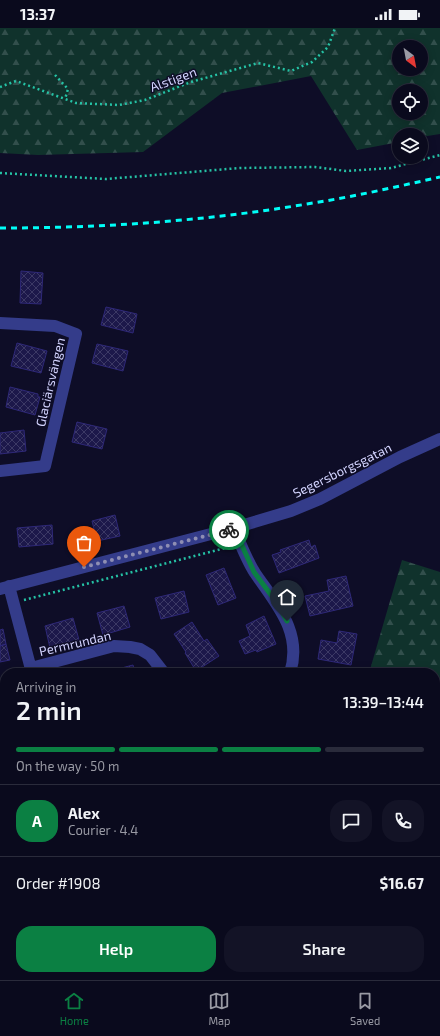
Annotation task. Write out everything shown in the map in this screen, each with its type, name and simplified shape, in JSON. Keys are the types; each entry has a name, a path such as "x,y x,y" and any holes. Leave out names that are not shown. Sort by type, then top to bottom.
{"street":[{"name":"Glaciärsvängen","path":"0,323 55,326 76,334 45,466 0,471"},
{"name":"Segersborgsgatan","path":"5,588 234,528 291,511 320,499 400,457 440,439"},
{"path":"234,528 254,572 277,603 287,621 294,654 291,668"},
{"name":"Permrundan","path":"5,588 13,603 31,668"},
{"name":"Permrundan","path":"39,668 114,646 140,649 150,655 160,668"}],"path":[{"name":"Alstigen","path":"0,87 16,81 76,103 119,105 145,100 192,82 258,63 291,70 312,62 328,47 335,28"},
{"path":"55,75 68,89 65,99"},
{"path":"0,173 106,179 240,168 315,167 346,172 391,168 440,156"},
{"path":"13,603 241,544"}],"green space":[{"path":"0,28 440,28 440,134 428,136 428,128 392,128 392,143 357,150 311,76 222,93 143,152 38,155 0,153"},
{"path":"402,560 440,572 440,668 370,668"}],"building":[{"path":"21,271 43,273 41,304 20,303"},
{"path":"106,307 137,314 133,333 101,325"},
{"path":"17,343 47,351 41,373 11,366"},
{"path":"97,344 128,351 123,371 92,363"},
{"path":"10,387 38,394 38,397 40,397 35,415 6,407"},
{"path":"77,422 107,429 102,449 72,442"},
{"path":"24,430 26,451 0,454 0,433"},
{"path":"115,515 120,536 97,541 92,521"},
{"path":"52,525 53,544 19,547 17,528"},
{"path":"309,540 311,547 315,545 319,558 279,573 272,555 281,552 280,550"},
{"path":"224,568 236,598 218,605 206,575"},
{"path":"346,576 353,606 310,616 305,596 329,591 327,580"},
{"path":"184,591 189,612 161,619 155,598"},
{"path":"124,606 130,627 103,635 97,613"},
{"path":"264,616 276,644 257,652 256,650 245,654 239,641 250,636 246,625"},
{"path":"73,618 79,640 50,648 45,626"},
{"path":"192,622 204,641 207,639 219,656 201,668 194,668 174,634"},
{"path":"3,629 6,644 0,646 0,630"},
{"path":"339,631 357,634 351,665 318,659 321,640 337,643"},
{"path":"6,644 10,660 0,662 0,646"},
{"path":"133,665 134,668 122,668"}],"railway":[{"path":"0,228 116,225 231,215 341,198 440,177"}],"way so far":[{"path":"84,567 229,530"}],"route":[{"path":"229,530 234,528 254,572 277,603 287,621"}]}
